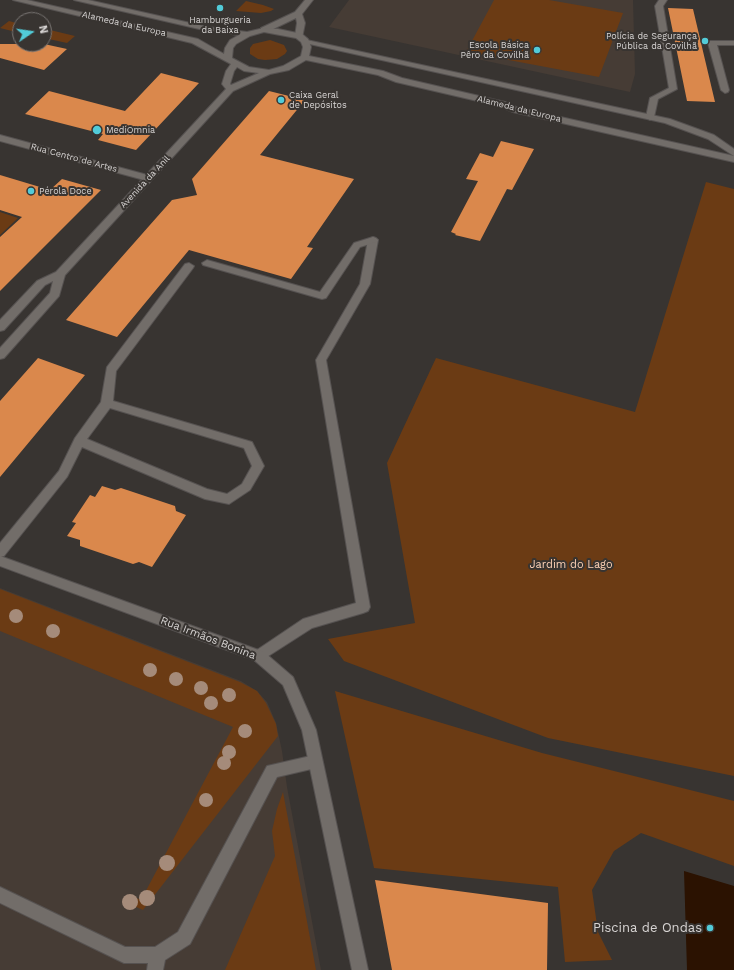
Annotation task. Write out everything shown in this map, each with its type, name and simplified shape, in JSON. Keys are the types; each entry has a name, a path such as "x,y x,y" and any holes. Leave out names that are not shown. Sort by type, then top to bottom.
{"street":[{"name":"Alameda da Europa","path":"17,0 195,41 228,58 235,64"},
{"name":"Alameda da Europa","path":"78,0 208,29 247,34"},
{"path":"228,58 229,48 233,42 247,34 264,30 298,14 309,0"},
{"path":"650,117 654,98 673,90 659,6 662,0"},
{"path":"230,89 226,84 230,71 235,64 247,69 269,72 290,67 305,57 306,47 302,38 301,23 298,14"},
{"path":"264,30 278,30 302,38 650,117 692,129 711,137 734,153"},
{"path":"725,90 712,43 734,43"},
{"name":"Alameda da Europa","path":"305,57 380,73 398,80 502,104 513,109 734,159"},
{"name":"Avenida da Anil","path":"0,327 41,283 60,274 230,89 269,72"},
{"name":"Rua Centro de Artes","path":"0,138 148,178"},
{"path":"207,263 322,296 356,245 373,240 365,284 321,360 363,607 308,623 259,656"},
{"path":"0,552 63,474 79,442 107,403 111,370 189,266"},
{"name":"Avenida da Anil","path":"0,354 55,294 60,274"},
{"path":"79,442 206,494 229,500 246,487 258,466 248,445 107,403"},
{"name":"Rua Irmãos Bonina","path":"0,560 259,656 288,681 309,730 360,970"},
{"path":"0,895 124,955 156,963 184,938 272,771 316,762"}],"shaded area":[{"name":"Escola Básica Pêro da Covilhã","path":"349,0 633,0 635,74 630,92 329,27"},
{"path":"0,588 241,681 257,691 267,702 276,723 282,751 287,787 321,970 0,970"},
{"name":"Piscina de Ondas","path":"684,871 734,886 734,970 687,970"}],"green space":[{"path":"494,0 549,0 623,13 599,77 466,52"},
{"path":"246,1 274,9 261,13 236,11"},
{"path":"9,21 12,22 12,31 0,28"},
{"path":"52,30 75,36 67,43 52,40"},
{"path":"270,40 284,45 287,51 285,54 277,59 265,60 258,59 250,54 250,48 253,44"},
{"name":"Jardim do Lago","path":"706,182 734,189 734,776 548,738 344,661 328,639 415,623 387,463 436,358 635,412"},
{"path":"0,212 18,218 0,235"},
{"path":"0,589 240,682 257,691 266,703 276,724 278,736 143,910 127,903 130,895 141,900 233,727 0,631"},
{"path":"335,691 542,753 734,801 734,866 641,833 614,851 592,890 598,932 612,960 565,962 558,887 374,868"},
{"path":"283,792 316,970 225,970 275,856 272,831"}],"building":[{"path":"668,8 693,9 715,102 687,101"},
{"path":"0,44 12,44 12,52 52,52 52,46 67,49 44,70 0,58"},
{"path":"161,73 199,83 136,150 98,140 103,134 25,114 49,91 125,111"},
{"path":"269,91 305,100 260,155 354,179 307,247 313,248 291,279 189,250 117,337 66,320 172,200 197,195 192,179"},
{"path":"501,141 534,149 512,190 507,189 480,241 455,235 456,234 451,232 478,181 466,179 480,153 493,157"},
{"path":"0,175 50,190 62,179 101,190 0,291 0,237 22,217 0,210"},
{"path":"38,358 85,375 0,477 0,401"},
{"path":"102,486 115,490 121,488 175,506 176,511 186,515 152,567 139,562 133,564 80,546 80,540 67,536 76,523 72,522 90,495 95,497"},
{"path":"375,880 548,903 547,970 392,970"}],"place":[{"name":"Hamburgueria da Baixa","path":"220,8"},
{"name":"Polícia de Segurança Pública da Covilhã","path":"705,41"},
{"name":"Escola Básica Pêro da Covilhã","path":"537,50"},
{"name":"Caixa Geral de Depósitos","path":"281,100"},
{"name":"MediOmnia","path":"97,130"},
{"name":"Pérola Doce","path":"31,191"},
{"name":"Piscina de Ondas","path":"710,928"}]}
